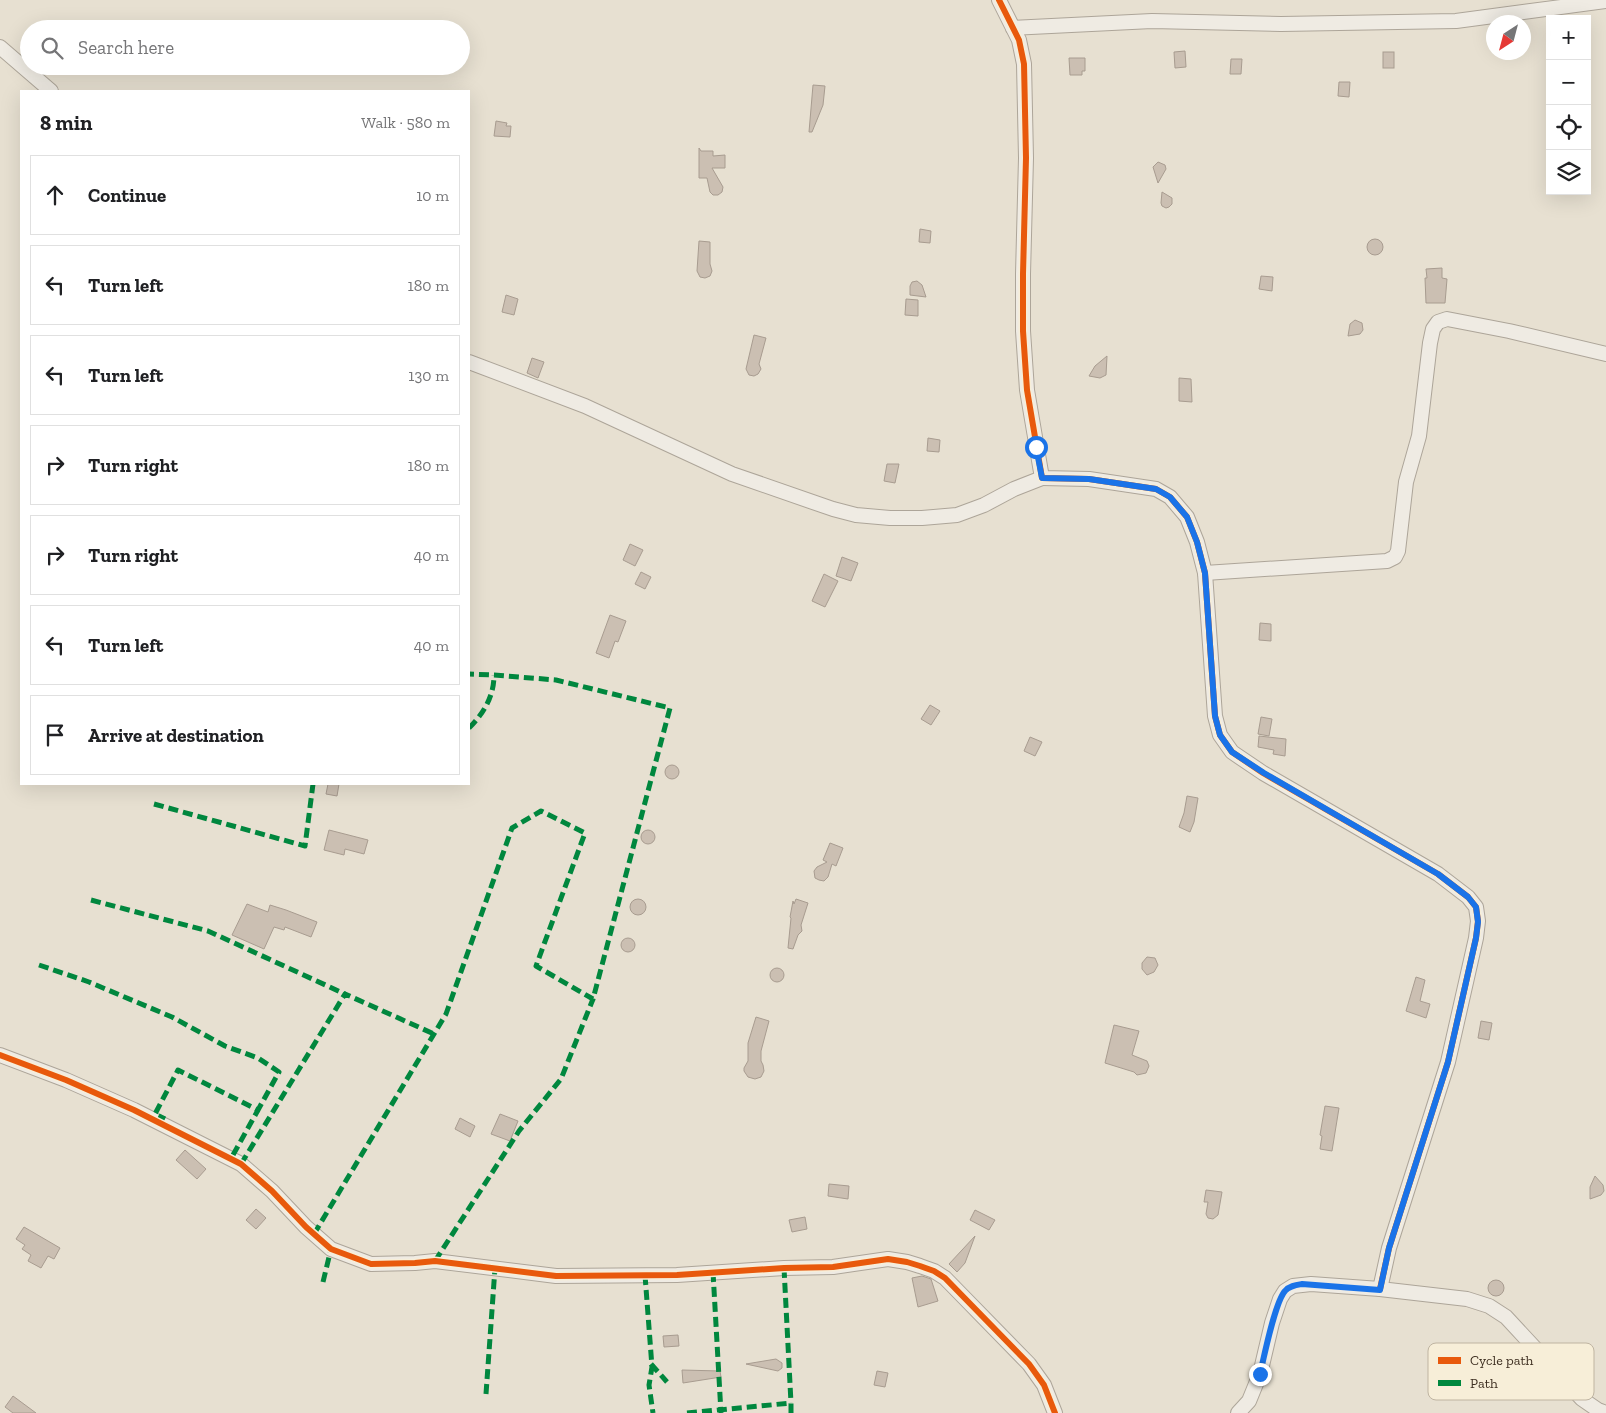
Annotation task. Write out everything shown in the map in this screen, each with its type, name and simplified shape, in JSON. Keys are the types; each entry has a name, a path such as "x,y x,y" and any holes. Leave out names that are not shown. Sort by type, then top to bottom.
{"street":[{"path":"1000,0 1018,40 1024,64 1026,158 1022,274 1024,341 1027,390 1042,478"},
{"path":"1013,28 1152,21 1280,24 1456,21 1606,2"},
{"path":"0,47 20,65"},
{"path":"32,75 49,90"},
{"path":"1205,573 1388,561 1395,557 1398,551 1406,482 1419,436 1430,343 1433,329 1438,322 1447,319 1606,354"},
{"path":"470,362 585,406 732,474 833,509 856,515 914,518 957,515 984,505 1014,489 1042,478 1089,479 1156,489 1170,497 1187,517 1197,542 1205,573 1215,716 1220,735 1232,752 1264,773 1438,874 1468,897 1476,907 1478,922 1476,938 1448,1062 1389,1248 1380,1290"},
{"path":"0,1055 66,1080 134,1110 241,1164 272,1191 306,1227 331,1249 371,1264 435,1261 556,1276 677,1275 784,1268 833,1267 888,1260 908,1262 920,1266 934,1271 945,1278 1029,1364 1044,1385 1055,1413"},
{"path":"1238,1413 1249,1402 1253,1394 1280,1299 1285,1291 1302,1284 1467,1299 1489,1306 1500,1312 1529,1343"},
{"path":"1583,1400 1598,1410 1606,1412"}],"building":[{"path":"1185,51 1186,67 1175,68 1174,52"},
{"path":"1383,52 1394,52 1394,68 1383,68"},
{"path":"1069,58 1085,58 1085,71 1082,71 1082,75 1070,75"},
{"path":"1231,59 1242,59 1241,74 1230,74"},
{"path":"1339,82 1350,82 1349,97 1338,96"},
{"path":"813,85 825,86 823,105 812,132 809,132"},
{"path":"496,121 507,123 506,126 511,126 510,137 494,136"},
{"path":"699,148 701,151 713,151 713,156 725,155 725,168 712,168 723,187 722,192 718,195 713,195 710,192 707,178 699,178"},
{"path":"1158,162 1165,165 1166,169 1158,183 1153,167"},
{"path":"1162,192 1172,198 1172,204 1169,207 1162,206"},
{"path":"920,229 931,231 930,243 919,242"},
{"path":"1375,239 1381,241 1383,247 1381,253 1375,255 1369,253 1367,247 1369,241"},
{"path":"699,241 710,242 710,264 712,271 710,276 705,278 700,277 697,271"},
{"path":"1442,268 1442,278 1447,279 1445,303 1426,303 1426,269"},
{"path":"1261,276 1273,277 1272,291 1259,289"},
{"path":"917,281 922,285 926,297 910,295 912,282"},
{"path":"506,295 518,299 514,315 502,312"},
{"path":"906,299 918,300 918,316 905,315"},
{"path":"1355,320 1362,323 1363,330 1360,334 1348,336 1350,324"},
{"path":"754,335 766,338 759,364 761,369 754,376 749,375 746,369"},
{"path":"1107,356 1106,375 1100,378 1089,376 1095,366"},
{"path":"532,358 544,362 538,378 527,373"},
{"path":"1179,378 1191,379 1192,402 1179,401"},
{"path":"928,438 940,440 939,452 927,451"},
{"path":"887,464 899,464 895,483 884,481"},
{"path":"630,544 643,550 635,566 623,560"},
{"path":"842,557 858,563 851,581 836,576"},
{"path":"641,572 651,577 645,589 635,584"},
{"path":"824,574 838,581 825,607 812,601"},
{"path":"610,615 626,621 618,642 615,641 609,658 596,653"},
{"path":"1260,623 1271,624 1271,641 1259,640"},
{"path":"930,705 940,711 931,725 921,719"},
{"path":"1261,717 1272,719 1269,736 1258,734"},
{"path":"1259,736 1286,739 1285,756 1273,754 1274,750 1258,747"},
{"path":"1030,737 1042,742 1035,756 1024,751"},
{"path":"672,765 677,767 679,772 677,777 672,779 667,777 665,772 667,767"},
{"path":"328,785 339,785 337,796 326,794"},
{"path":"1187,796 1198,798 1194,822 1190,832 1179,827"},
{"path":"329,830 368,840 364,854 345,849 344,855 324,850"},
{"path":"648,830 653,832 655,837 653,842 648,844 643,842 641,837 643,832"},
{"path":"830,843 843,848 836,866 832,864 828,877 824,881 819,880 815,878 814,871 817,867 827,862 823,860"},
{"path":"638,899 646,907 638,915 630,907"},
{"path":"796,899 808,903 801,925 802,931 798,935 793,949 788,948 790,917 793,901 794,904"},
{"path":"247,904 268,912 270,905 317,922 311,937 285,927 284,930 274,927 264,949 232,935"},
{"path":"625,938 631,938 635,945 631,952 625,952 621,948 621,942"},
{"path":"1147,957 1155,958 1158,965 1154,972 1147,975 1142,969 1142,963"},
{"path":"774,968 780,968 784,975 780,982 774,982 770,978 770,972"},
{"path":"1416,977 1425,980 1420,1001 1430,1004 1426,1018 1406,1011"},
{"path":"756,1017 769,1021 761,1051 764,1071 761,1077 755,1079 748,1077 744,1068 748,1061 748,1043"},
{"path":"1481,1021 1492,1023 1489,1040 1478,1038"},
{"path":"1114,1025 1139,1031 1132,1055 1147,1061 1149,1066 1146,1073 1137,1075 1134,1072 1105,1063"},
{"path":"1325,1106 1339,1108 1332,1151 1320,1149 1322,1136 1320,1135"},
{"path":"500,1114 518,1121 510,1141 491,1134"},
{"path":"460,1118 475,1126 470,1137 455,1129"},
{"path":"185,1150 206,1169 197,1179 176,1160"},
{"path":"1595,1176 1603,1185 1604,1191 1601,1195 1590,1199 1590,1187"},
{"path":"829,1184 849,1186 848,1199 828,1196"},
{"path":"1206,1190 1222,1192 1218,1215 1213,1219 1208,1218 1206,1214 1208,1202 1204,1202"},
{"path":"256,1209 266,1218 256,1229 246,1220"},
{"path":"975,1210 995,1220 989,1230 970,1220"},
{"path":"805,1217 807,1229 792,1232 789,1220"},
{"path":"24,1227 60,1248 54,1259 48,1256 41,1268 28,1261 31,1255 22,1249 25,1245 16,1239"},
{"path":"975,1236 965,1263 957,1272 949,1264"},
{"path":"922,1276 931,1279 938,1301 918,1307 912,1278"},
{"path":"1496,1280 1504,1288 1496,1296 1488,1288"},
{"path":"678,1335 679,1346 664,1347 663,1336"},
{"path":"776,1359 782,1363 782,1368 778,1371 746,1364"},
{"path":"682,1370 720,1371 721,1377 683,1383"},
{"path":"877,1371 888,1373 885,1387 874,1385"},
{"path":"13,1396 36,1413 13,1413 5,1407"}],"marked path":[{"path":"314,1234 446,1014 512,828 541,811 585,833 536,966 593,999 670,708 556,680 470,674"},
{"path":"470,727 487,704 494,683 494,675"},
{"path":"154,804 305,846 313,785"},
{"path":"91,900 208,931 345,994"},
{"path":"39,965 89,982 172,1017 225,1046 258,1058 279,1072 258,1110 178,1070 155,1114 165,1119"},
{"path":"241,1164 345,994 434,1034"},
{"path":"435,1261 519,1131 561,1079 593,999"},
{"path":"233,1155 258,1110"},
{"path":"323,1282 331,1249"},
{"path":"486,1394 495,1268"},
{"path":"784,1268 791,1403"},
{"path":"713,1272 721,1413"},
{"path":"645,1275 652,1367 649,1385 653,1413"},
{"path":"651,1364 667,1382"},
{"path":"687,1413 791,1403 791,1413"}],"cycle path":[{"path":"999,0 1019,40 1024,64 1026,158 1023,331 1027,390 1042,478 1089,479 1156,489 1170,497 1187,517 1197,542 1205,573 1215,716 1220,735 1232,752 1263,773 1438,874 1468,897 1476,907 1478,921 1476,938 1448,1062 1389,1248 1380,1289"},
{"path":"0,1055 66,1080 134,1110 241,1164 272,1191 306,1227 331,1249 371,1264 435,1261 556,1276 677,1275 784,1268 833,1267 888,1259 920,1266 934,1271 945,1278 1029,1364 1044,1385 1055,1413"}],"route":[{"path":"1036,447 1042,478 1089,479 1156,489 1170,497 1187,517 1197,542 1205,573 1215,716 1220,735 1232,752 1247,763 1438,874 1468,897 1476,907 1478,922 1476,938 1448,1062 1389,1248 1380,1290 1302,1284 1285,1291 1280,1299 1272,1323 1260,1374"}]}
